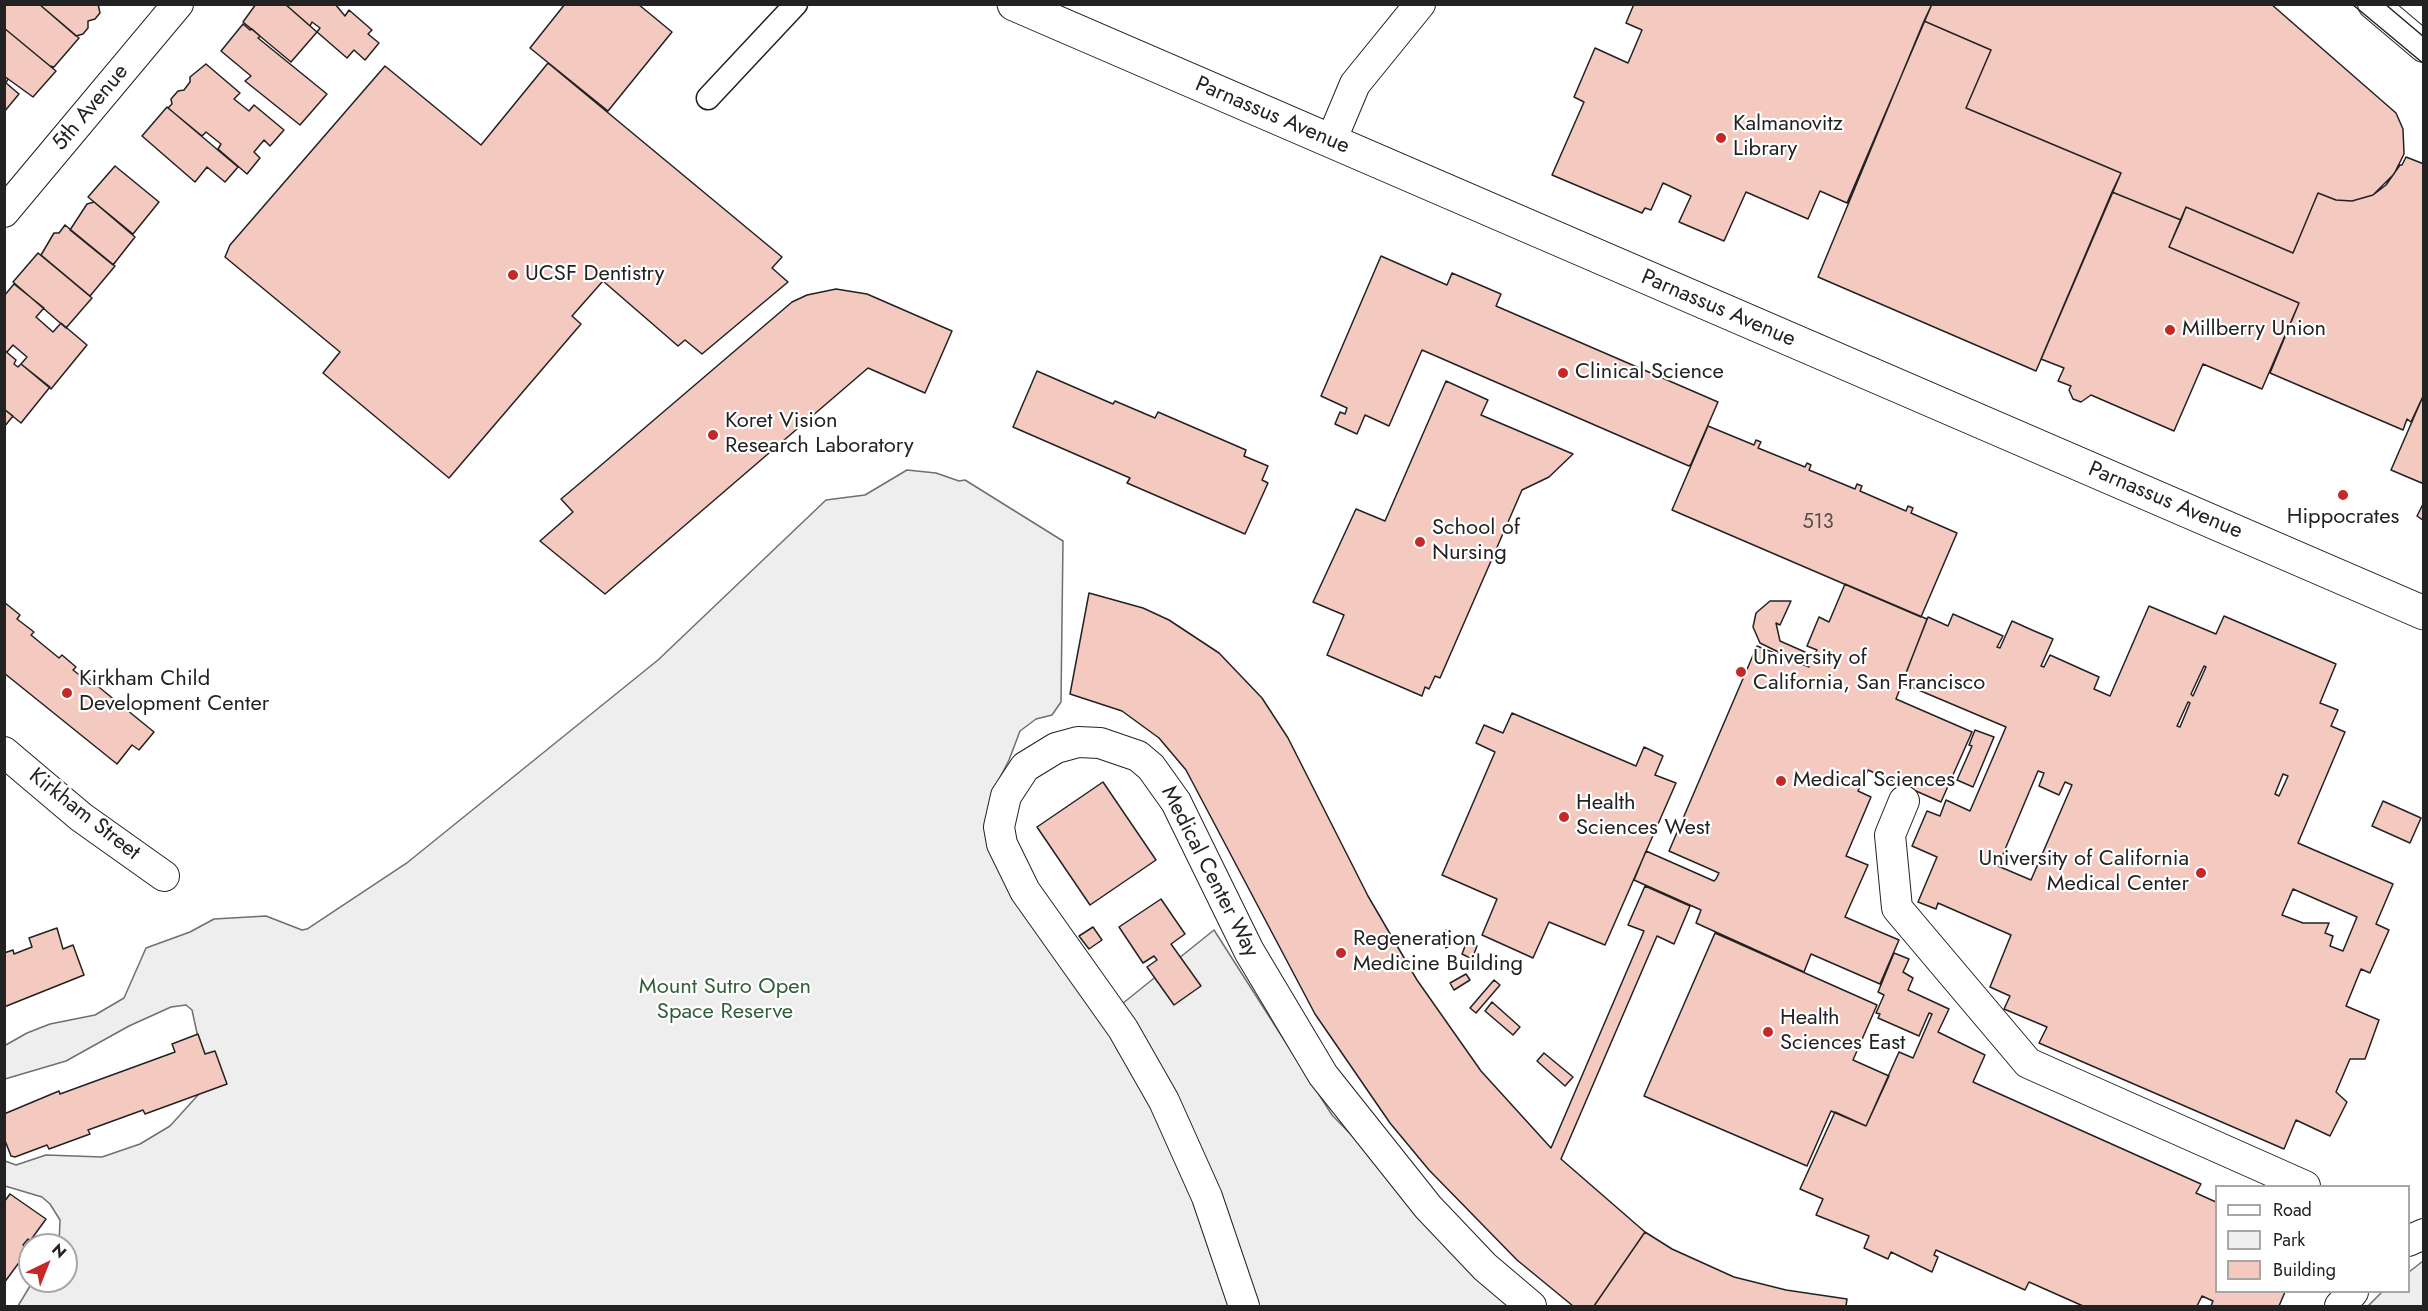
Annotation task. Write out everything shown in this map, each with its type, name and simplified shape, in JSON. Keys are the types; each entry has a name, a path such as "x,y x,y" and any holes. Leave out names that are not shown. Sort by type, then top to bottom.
{"street":[{"name":"5th Avenue","path":"4,212 178,4"},
{"path":"708,98 796,4"},
{"name":"Parnassus Avenue","path":"1014,4 2424,613"},
{"path":"1331,141 1355,84 1420,4"},
{"path":"2373,4 2424,47"},
{"name":"Medical Center Way","path":"1244,1306 1207,1197 1164,1101 1123,1029 1025,891 1002,844 999,827 1006,796 1025,767 1056,748 1078,742 1100,743 1138,756 1151,767 1176,802 1254,960 1323,1075 1428,1207 1485,1267 1531,1306"},
{"name":"Kirkham Street","path":"4,752 81,817 164,876"},
{"path":"1904,801 1890,835 1897,908 2028,1064 2304,1185"},
{"path":"2410,1241 2424,1234"},
{"path":"2340,1306 2352,1293"}],"green space":[{"name":"Mount Sutro Open Space Reserve","path":"907,470 936,473 959,481 965,480 1063,541 1061,702 1052,715 1036,719 1020,731 1009,760 992,793 1102,1020 1214,930 1332,1115 1517,1306 18,1306 26,1293 78,1293 78,1233 59,1233 60,1220 50,1204 42,1197 5,1186 5,1161 16,1165 46,1155 102,1157 140,1144 170,1126 208,1084 192,1010 186,1005 171,1007 129,1026 66,1061 5,1079 4,1046 27,1033 50,1024 95,1015 124,998 146,948 190,932 214,919 266,916 302,930 307,929 408,862 658,660 826,500 865,495"},
{"path":"2423,1261 2423,1306 2368,1306 2381,1293 2410,1293 2410,1271"}],"building":[{"path":"4,4 39,4 79,38 54,67 50,66 4,28"},
{"path":"39,4 98,4 100,13 95,19 88,21 88,28 83,34 76,36"},
{"path":"256,4 285,4 317,32 291,62 243,22"},
{"path":"285,4 335,4 345,16 349,10 372,30 368,34 379,43 365,60 354,50 347,58 317,32 320,28 312,22 310,26"},
{"path":"565,4 638,4 672,32 608,111 530,48"},
{"name":"Kalmanovitz Library","path":"1634,4 1932,4 1847,203 1820,191 1808,219 1746,192 1724,241 1679,222 1691,196 1663,183 1651,210 1645,208 1642,213 1552,175 1584,102 1574,97 1595,48 1628,63 1642,30 1626,23"},
{"path":"1932,4 2271,4 2396,113 2403,129 2404,154 2394,174 2373,195 2352,201 2336,200 2318,193 2293,253 2186,207 2181,220 2112,192 2121,173 1966,108 1991,50 1924,21"},
{"path":"1924,21 1991,50 1966,108 2121,173 2036,371 1818,277"},
{"path":"243,24 250,30 252,29 260,36 258,38 327,94 300,125 245,81 251,76 221,51"},
{"path":"4,28 56,71 33,97 4,76"},
{"name":"UCSF Dentistry","path":"548,63 782,257 772,268 788,282 702,354 685,340 678,346 603,281 572,316 581,324 449,478 323,373 340,352 225,257 230,245 385,66 481,145"},
{"path":"206,64 240,93 234,99 249,111 254,105 284,130 270,146 264,140 254,152 260,158 247,174 218,149 221,144 206,132 202,136 168,108 172,104 171,99 178,91 184,90 190,82 190,77"},
{"path":"4,76 8,79 6,83 19,94 4,112"},
{"path":"167,107 238,167 225,182 207,167 195,182 142,136"},
{"path":"2406,157 2424,164 2424,394 2411,422 2407,419 2403,430 2270,373 2299,303 2169,247 2186,207 2293,253 2318,193 2336,200 2352,201 2373,195 2386,185"},
{"path":"115,166 159,202 133,234 88,197"},
{"name":"Millberry Union","path":"2112,192 2181,220 2169,247 2299,303 2262,389 2203,364 2174,431 2091,395 2081,402 2073,399 2069,390 2071,386 2058,381 2064,368 2041,359"},
{"path":"94,202 135,237 113,265 70,230 87,204"},
{"path":"65,225 115,266 90,296 41,255 54,233 59,233"},
{"path":"38,253 92,298 66,328 13,282"},
{"name":"Clinical Science","path":"1381,256 1447,285 1452,273 1501,294 1496,306 1718,402 1691,464 1689,466 1422,350 1389,426 1365,415 1357,434 1335,424 1340,412 1345,414 1347,408 1321,396"},
{"path":"14,284 44,308 36,317 53,332 61,323 87,345 51,389 21,364 27,357 13,345 7,352 4,350 4,296"},
{"name":"Koret Vision Research Laboratory","path":"836,289 867,294 952,331 925,393 868,368 605,594 540,541 573,512 561,499 792,302 807,295"},
{"path":"4,350 16,360 14,364 18,367 21,364 50,387 21,423 4,409"},
{"path":"1037,371 1113,404 1115,401 1155,418 1158,412 1246,450 1244,456 1268,466 1262,480 1268,483 1245,534 1127,483 1130,478 1013,427"},
{"name":"School of Nursing","path":"1446,381 1488,400 1481,415 1573,454 1549,477 1522,490 1440,678 1435,676 1429,689 1425,687 1422,696 1327,655 1344,615 1313,602 1356,509 1385,521"},
{"path":"2424,394 2424,484 2391,470"},
{"path":"4,409 13,416 4,427"},
{"path":"1708,426 1754,445 1756,440 1761,442 1758,448 1805,467 1807,463 1811,465 1809,470 1855,489 1857,484 1862,486 1860,491 1906,511 1908,506 1913,508 1911,513 1957,533 1921,617 1672,510"},
{"path":"2424,502 2424,521 2417,516"},
{"name":"Medical Sciences","path":"1845,584 1927,619 1896,699 1972,732 1941,802 1868,770 1858,791 1871,797 1846,856 1868,865 1845,917 1899,940 1880,984 1811,954 1804,972 1696,923 1701,910 1634,880 1646,851 1714,881 1716,879 1719,873 1669,851 1757,646 1809,667 1760,643 1753,627 1756,613 1770,601 1791,601 1780,625 1776,623 1780,641 1814,656 1817,650 1807,646 1819,617 1829,622"},
{"name":"Regeneration Medicine Building","path":"1089,593 1143,608 1169,620 1219,653 1262,698 1288,738 1368,896 1417,980 1481,1071 1551,1148 1644,931 1628,925 1645,886 1690,906 1674,944 1657,936 1561,1159 1645,1232 1594,1306 1573,1306 1517,1260 1429,1170 1390,1123 1315,1014 1186,770 1159,738 1122,711 1070,694"},
{"name":"Kirkham Child Development Center","path":"4,602 20,615 17,619 34,632 31,635 59,658 62,655 76,667 73,670 87,681 89,679 154,732 139,750 132,745 117,764 4,673"},
{"name":"University of California Medical Center","path":"2149,606 2216,634 2224,616 2336,664 2320,703 2338,710 2331,726 2345,732 2298,843 2393,884 2376,924 2389,930 2370,973 2361,969 2346,1006 2379,1020 2365,1059 2350,1059 2336,1092 2347,1102 2330,1136 2296,1120 2284,1149 2039,1043 2047,1027 2004,1009 2010,996 1990,987 2011,935 1938,903 1936,909 1918,902 1937,857 1912,846 1927,811 1940,816 1946,800 1970,811 2006,727 1902,683 1928,617 1948,626 1953,614 2003,636 1997,647 2000,648 2012,621 2053,639 2041,666 2044,667 2050,655 2099,677 2094,689 2110,696","holes":["2204,666 2206,667 2193,696 2191,694","2188,702 2190,703 2180,727 2177,726","2038,771 2044,773 2039,786 2059,795 2065,782 2072,785 2031,880 1998,866","2283,774 2288,776 2279,796 2275,794","2293,889 2357,917 2343,951 2330,946 2333,936 2325,933 2329,923 2303,923 2282,915"]},
{"name":"Health Sciences West","path":"1512,713 1636,766 1644,747 1663,756 1655,775 1676,783 1605,945 1549,922 1533,958 1482,935 1497,899 1442,875 1495,752 1476,743 1484,725 1503,733"},
{"path":"1975,730 1994,737 1973,787 1957,780 1972,746 1969,745"},
{"path":"1103,782 1156,860 1090,905 1037,827"},
{"path":"2383,801 2421,818 2410,843 2372,826"},
{"path":"1161,899 1185,934 1171,944 1201,986 1174,1005 1147,967 1157,960 1154,956 1143,963 1119,927"},
{"path":"1093,927 1102,940 1089,949 1079,936"},
{"path":"57,928 63,949 73,945 84,975 4,1007 4,953 13,950 14,954 32,947 29,938"},
{"path":"1446,930 1455,942 1446,948 1438,936"},
{"name":"Health Sciences East","path":"1715,933 1877,1005 1853,1060 1889,1076 1866,1126 1831,1111 1807,1166 1644,1096"},
{"path":"1467,941 1477,946 1472,959 1462,954"},
{"path":"1894,953 1909,959 1903,972 1913,978 1908,990 1949,1009 1938,1032 1985,1055 1973,1082 2201,1184 2196,1193 2215,1202 2215,1293 2285,1293 2279,1306 2211,1306 2213,1301 2202,1296 2197,1306 2083,1306 2029,1282 2025,1290 1936,1250 1934,1255 1938,1257 1932,1272 1891,1252 1888,1259 1864,1248 1869,1236 1816,1215 1823,1199 1800,1189 1835,1112 1866,1126 1899,1052 1913,1058 1932,1014 1929,1013 1919,1036 1878,1018 1880,1014 1876,1013 1884,995 1878,992"},
{"path":"1466,974 1470,980 1454,990 1450,983"},
{"path":"1494,980 1500,985 1476,1013 1470,1008"},
{"path":"1492,1002 1520,1027 1513,1035 1485,1011"},
{"path":"198,1034 205,1054 215,1051 227,1084 145,1114 143,1110 88,1130 90,1134 49,1149 47,1145 15,1157 11,1156 4,1138 4,1114 59,1091 60,1094 175,1052 172,1044"},
{"path":"1544,1053 1573,1077 1565,1086 1537,1061"},
{"path":"10,1194 46,1219 36,1233 18,1233 18,1264 4,1283 4,1202"},
{"path":"1645,1232 1672,1249 1734,1277 1786,1290 1847,1299 1846,1306 1594,1306"}],"tram line":[{"path":"2352,4 2424,64"},
{"path":"2385,4 2424,37"}],"place":[{"name":"Kalmanovitz Library","path":"1721,138"},
{"name":"UCSF Dentistry","path":"513,275"},
{"name":"Millberry Union","path":"2170,330"},
{"name":"Clinical Science","path":"1563,373"},
{"name":"Koret Vision Research Laboratory","path":"713,435"},
{"name":"Hippocrates","path":"2343,495"},
{"name":"School of Nursing","path":"1420,542"},
{"name":"University of California, San Francisco","path":"1741,672"},
{"name":"Kirkham Child Development Center","path":"67,693"},
{"name":"Medical Sciences","path":"1781,781"},
{"name":"Health Sciences West","path":"1564,817"},
{"name":"University of California Medical Center","path":"2201,873"},
{"name":"Regeneration Medicine Building","path":"1341,953"},
{"name":"Health Sciences East","path":"1768,1032"}]}
